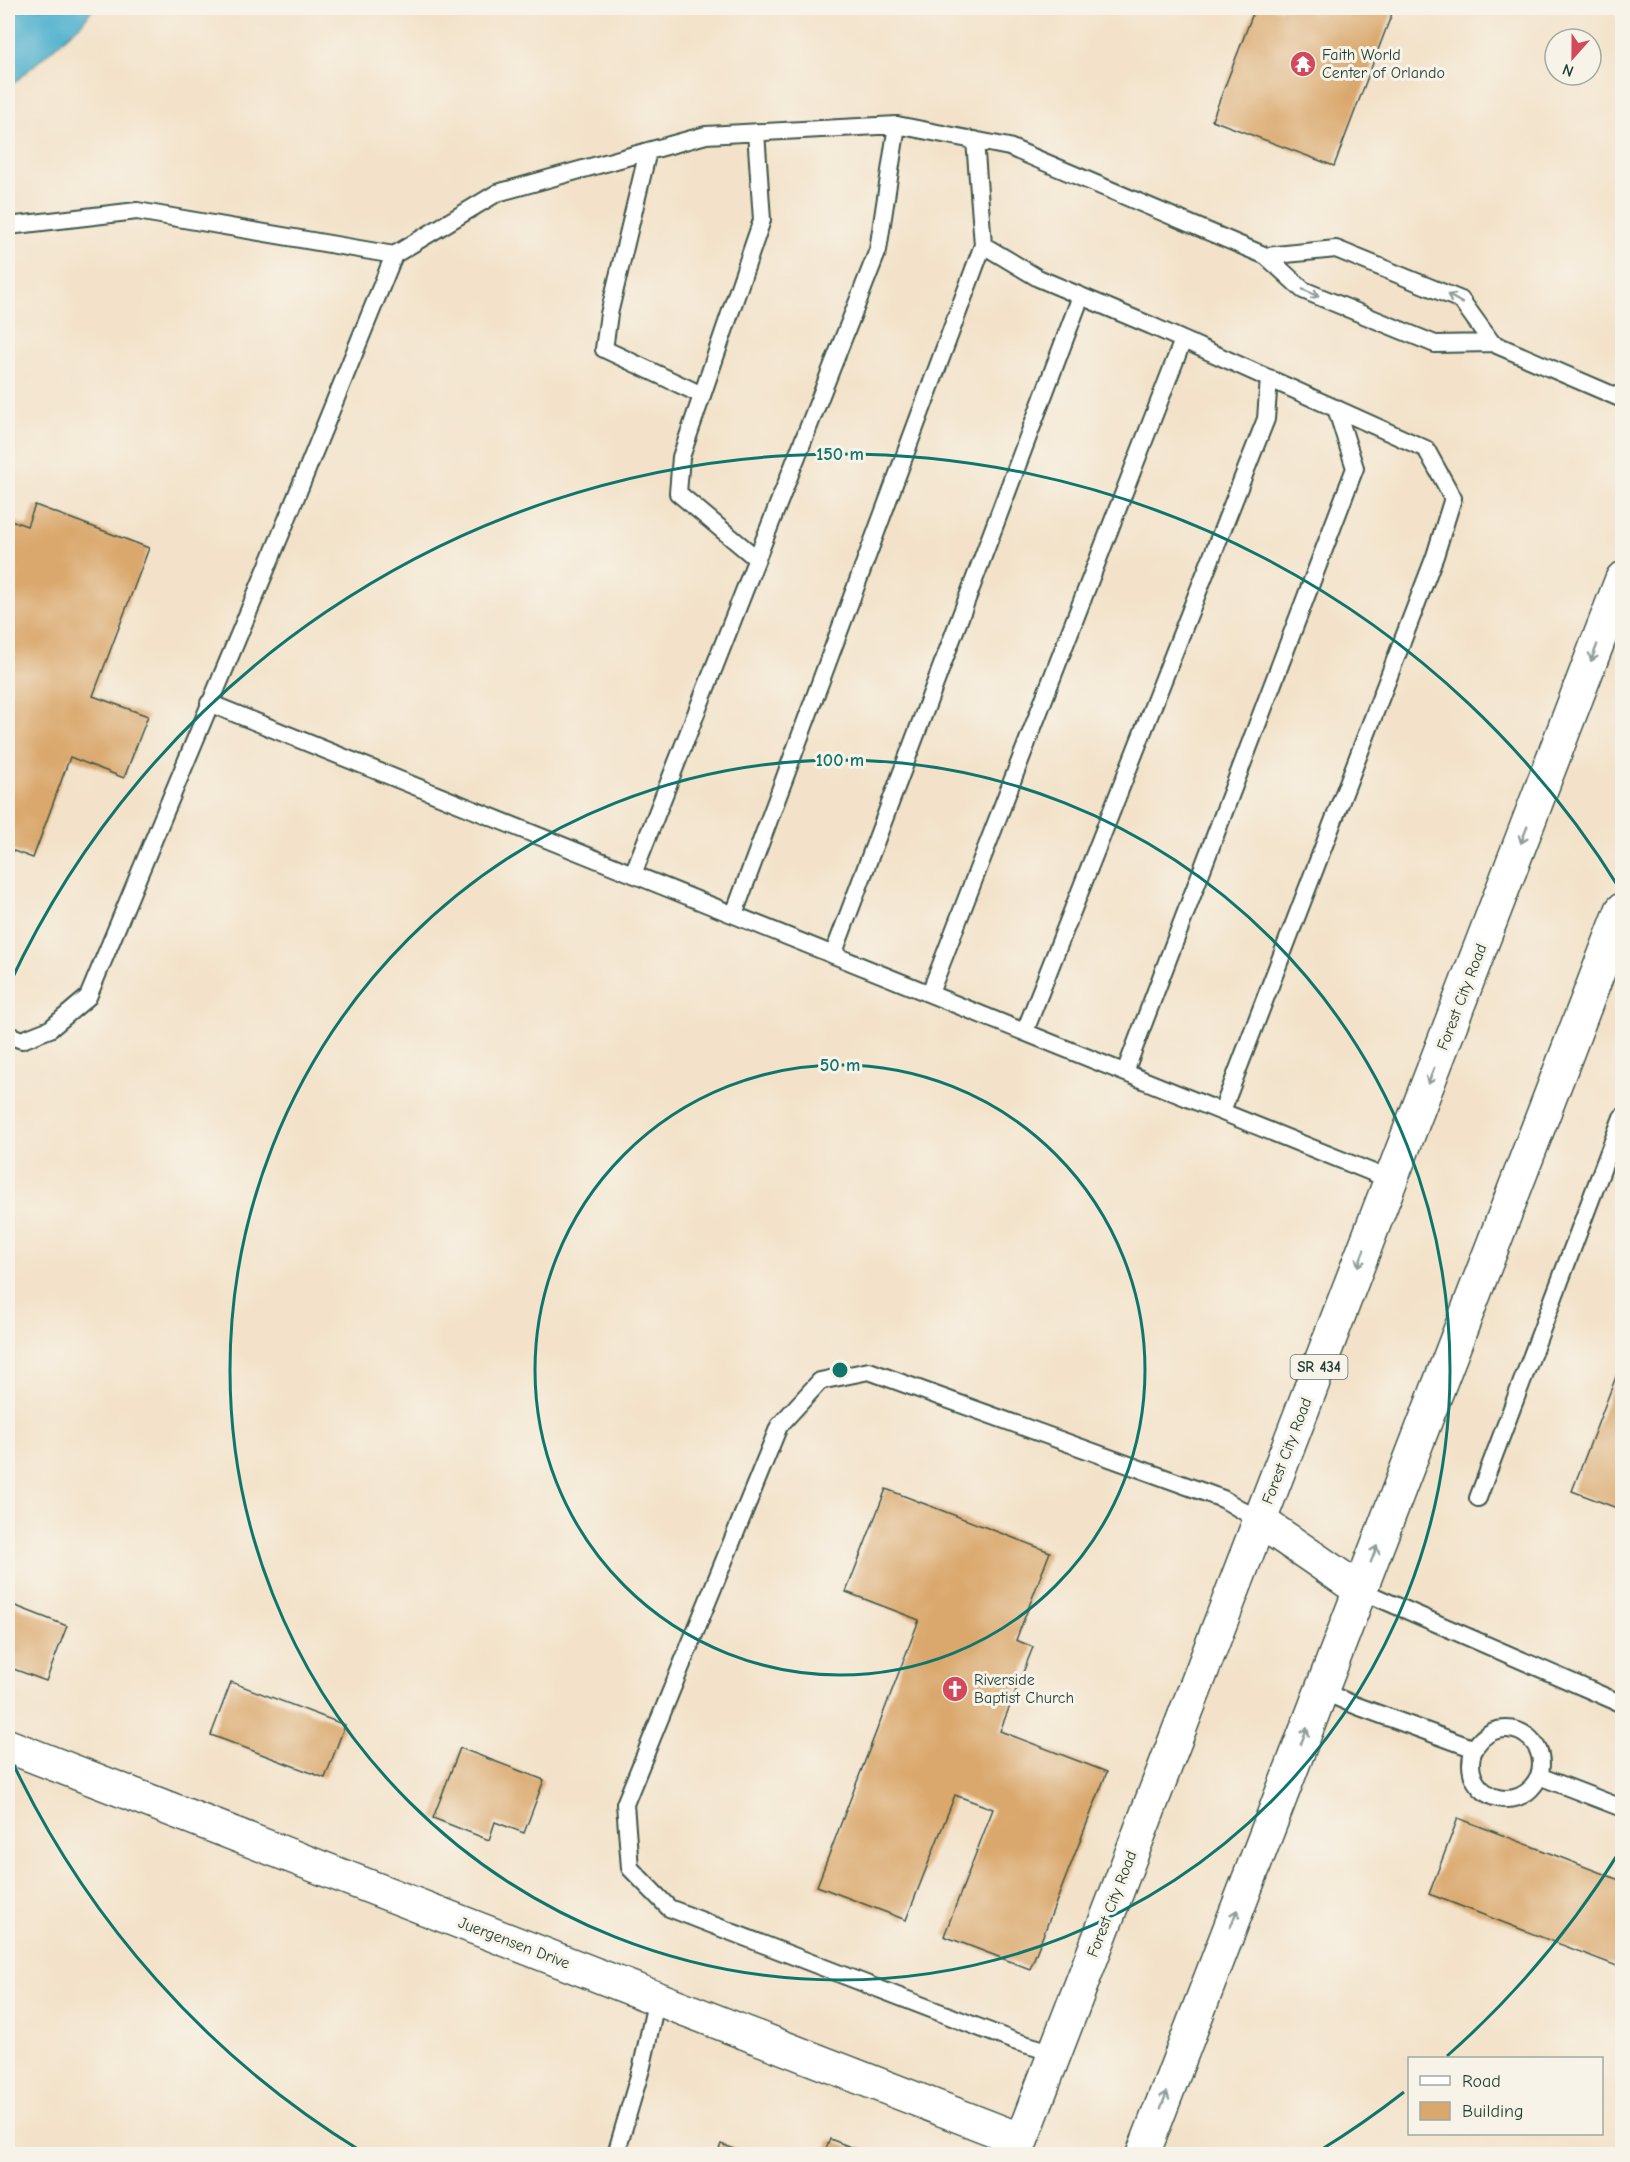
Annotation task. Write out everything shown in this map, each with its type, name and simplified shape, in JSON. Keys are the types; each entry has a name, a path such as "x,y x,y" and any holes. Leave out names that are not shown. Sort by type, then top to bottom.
{"main road":[{"name":"Forest City Road","path":"1019,2147 1623,579"},
{"path":"1143,2154 1623,910"},
{"path":"1260,1521 1360,1590"},
{"name":"Juergensen Drive","path":"8,1746 657,1998 1019,2147"}],"lane":[{"path":"633,874 878,250 897,125"},
{"path":"8,1035 22,1040 50,1029 88,998 394,255 497,193 706,135 897,125 1009,147 1266,256 1303,290 1435,344 1492,343 1623,399"},
{"path":"756,132 762,220 681,457 678,494 757,559"},
{"path":"734,914 983,245 975,140"},
{"path":"648,151 609,314 604,349 702,396"},
{"path":"8,226 137,211 394,255"},
{"path":"983,245 1038,278 1426,449 1453,498 1435,556 1222,1111"},
{"path":"1266,256 1336,249 1461,300 1492,343"},
{"path":"833,955 1081,296"},
{"path":"930,993 1183,340"},
{"path":"1025,1031 1266,419 1269,378"},
{"path":"1125,1072 1355,468 1336,408"},
{"path":"209,703 1391,1180"},
{"path":"1478,1498 1623,1117"},
{"path":"1055,2053 1014,2041 669,1908 630,1868 625,1804 778,1426 820,1381 868,1371 1223,1499 1260,1521"},
{"path":"1360,1590 1623,1704"},
{"path":"1322,1691 1475,1749"},
{"path":"1514,1730 1525,1735 1539,1753 1541,1764 1539,1776 1525,1793 1515,1798 1504,1799 1492,1796 1476,1782 1472,1771 1475,1749 1491,1732 1514,1730"},
{"path":"1539,1776 1623,1808"},
{"path":"616,2154 642,2066 657,1998"}],"water":[{"path":"8,8 93,8 82,23 8,88"}],"building":[{"name":"Faith World Center of Orlando","path":"1255,8 1394,8 1334,166 1212,120"},
{"path":"35,505 149,548 93,696 148,716 124,778 70,757 33,858 8,849 8,519 27,526"},
{"path":"1622,1361 1622,1510 1572,1491"},
{"name":"Riverside Baptist Church","path":"886,1489 1050,1552 1016,1640 1033,1647 1000,1731 1107,1772 1030,1969 944,1936 993,1809 955,1795 906,1920 817,1886 919,1620 846,1592"},
{"path":"8,1603 67,1626 46,1681 8,1667"},
{"path":"231,1682 345,1725 325,1778 211,1735"},
{"path":"460,1748 544,1780 524,1833 495,1822 489,1840 433,1818"},
{"path":"1458,1818 1622,1881 1622,1968 1429,1894"},
{"path":"830,2139 869,2154 824,2154"},
{"path":"721,2144 748,2154 717,2154"}],"place":[{"name":"Faith World Center of Orlando","path":"1303,64"},
{"name":"Riverside Baptist Church","path":"955,1689"}]}
